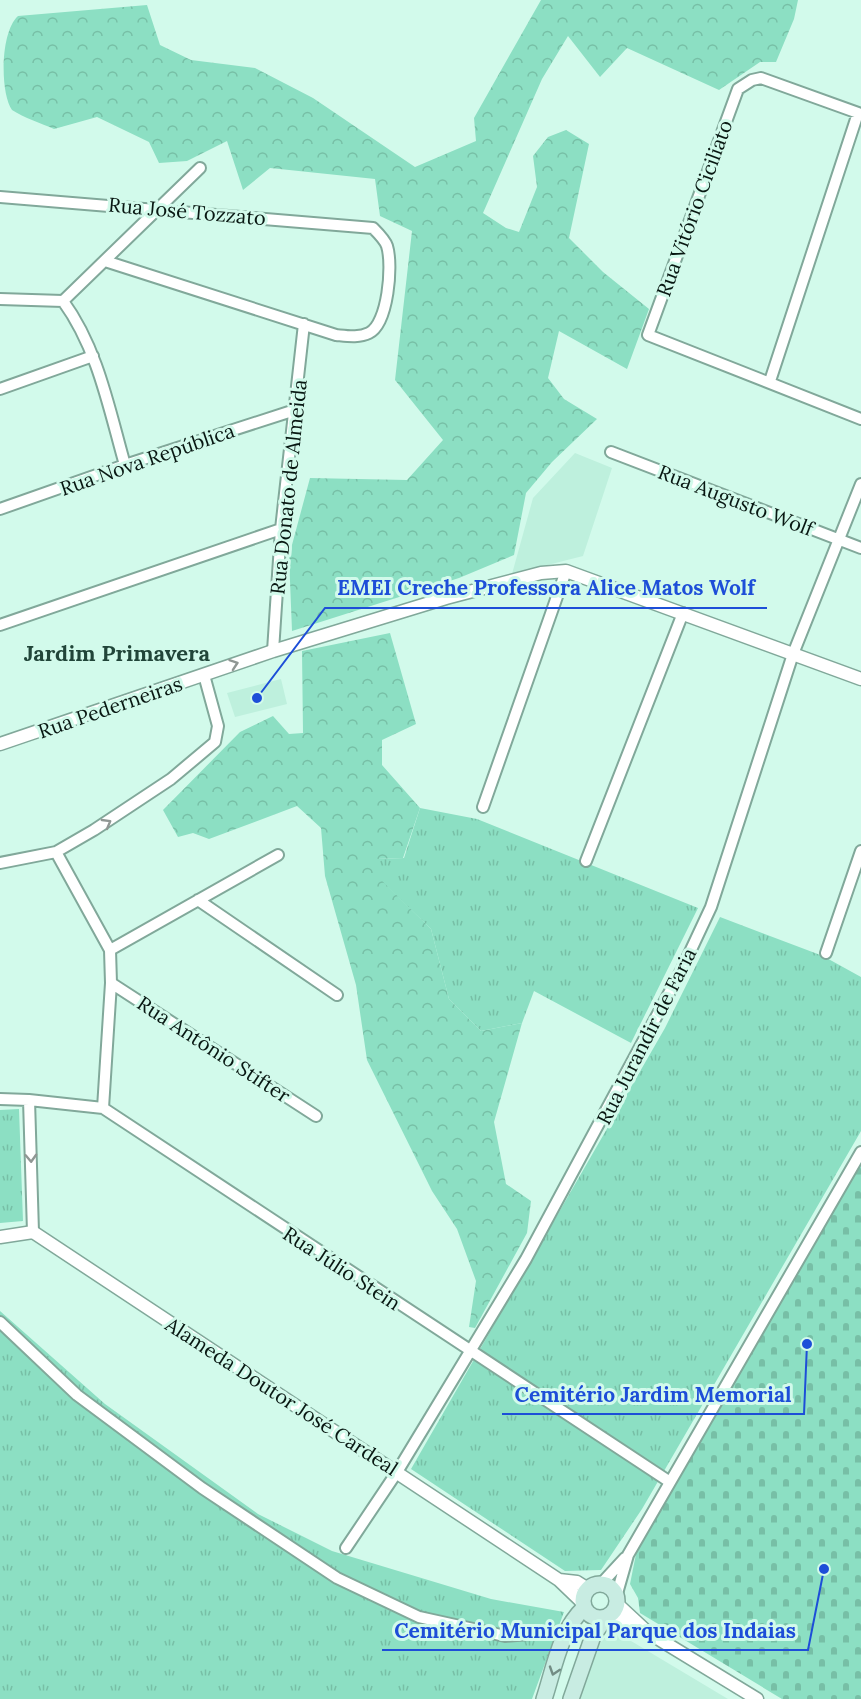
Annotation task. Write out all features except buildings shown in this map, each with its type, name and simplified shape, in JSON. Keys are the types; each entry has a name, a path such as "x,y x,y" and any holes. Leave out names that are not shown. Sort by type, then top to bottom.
{"main road":[{"path":"544,1699 567,1631 589,1596 607,1586 612,1608 590,1645 572,1699"},
{"path":"589,1596 596,1617 612,1608"}],"street":[{"name":"Rua Vitório Ciciliato","path":"770,381 648,335 734,97 744,83 761,78 859,113"},
{"path":"859,113 770,381 861,419"},
{"path":"0,299 63,301 200,168"},
{"name":"Rua José Tozzato","path":"0,197 158,208 374,228 387,244 390,260 389,285 380,321 370,333 356,337 336,335 304,324"},
{"path":"105,261 304,324"},
{"path":"63,301 75,318 93,356 125,465"},
{"name":"Rua Donato de Almeida","path":"273,651 281,529 304,324"},
{"path":"0,389 93,356"},
{"name":"Rua Nova República","path":"0,509 125,465 295,410"},
{"name":"Rua Augusto Wolf","path":"611,452 861,548"},
{"name":"Rua Jurandir de Faria","path":"346,1548 397,1472 470,1352 593,1137 682,969 706,917 793,654 861,484"},
{"path":"0,625 281,529"},
{"path":"483,807 566,571 861,679"},
{"name":"Rua Pederneiras","path":"0,742 273,651 446,598 541,573 566,571"},
{"path":"586,861 683,613"},
{"path":"0,863 56,852 124,813 171,779 214,742 218,726 204,675"},
{"path":"826,953 861,851"},
{"path":"56,852 110,950 111,983 103,1108"},
{"path":"110,950 278,855"},
{"path":"198,900 337,995"},
{"name":"Rua Antônio Stifter","path":"111,983 316,1116"},
{"name":"Rua Júlio Stein","path":"0,1100 29,1100 103,1108 670,1482"},
{"path":"0,1237 33,1232 29,1100"},
{"path":"757,1699 612,1608 628,1555 861,1152"},
{"name":"Alameda Doutor José Cardeal","path":"33,1232 559,1580 577,1582 589,1596"},
{"path":"0,1322 86,1401 202,1488 337,1578 419,1617 505,1636 567,1631"},
{"path":"589,1596 628,1555"}],"shaded area":[{"path":"575,453 612,468 583,556 512,574 533,498"},
{"path":"281,679 287,704 235,717 227,693"},
{"path":"621,1635 728,1699 580,1699 595,1650 604,1638"}],"green space":[{"path":"541,0 798,0 794,19 776,62 760,62 719,90 627,48 600,77 568,36 542,79 483,213 506,228 519,232 537,187 533,156 548,137 566,130 589,144 569,238 603,272 649,309 627,369 559,331 548,378 564,399 597,419 552,462 526,493 514,555 459,578 292,631 289,556 310,478 407,480 443,440 395,380 412,231 380,216 375,179 270,168 243,190 227,141 187,161 159,163 149,142 97,117 54,129 22,116 12,110 5,90 5,48 12,24 18,16 147,5 160,45 191,60 255,68 313,98 415,167 476,141 474,118"},
{"path":"390,633 416,724 382,740 382,765 420,808 403,858 376,859 376,875 431,929 449,999 481,1031 522,1023 494,1122 506,1184 531,1201 527,1233 475,1328 469,1327 476,1281 457,1229 432,1191 367,1060 356,985 325,876 321,828 297,806 209,839 193,833 178,837 163,810 240,732 273,716 289,734 303,733 302,651"},
{"path":"420,808 477,819 698,908 631,1043 534,991 522,1023 481,1031 449,999 431,929 376,876 376,859 404,858"},
{"path":"720,917 823,956 861,977 861,1131 642,1509 601,1570 565,1571 411,1469 665,1028"},
{"path":"19,1109 23,1221 0,1223 0,1110"},
{"path":"861,1155 861,1699 782,1699 640,1613 638,1598 630,1584 636,1554 809,1241"},
{"path":"0,1311 105,1404 258,1514 332,1551 491,1599 564,1612 532,1699 0,1699"}],"place":[{"name":"EMEI Creche Professora Alice Matos Wolf","path":"257,698"},
{"name":"Cemitério Jardim Memorial","path":"807,1344"},
{"name":"Cemitério Municipal Parque dos Indaias","path":"824,1569"}],"district":[{"name":"Jardim Primavera","path":"117,653"}]}
